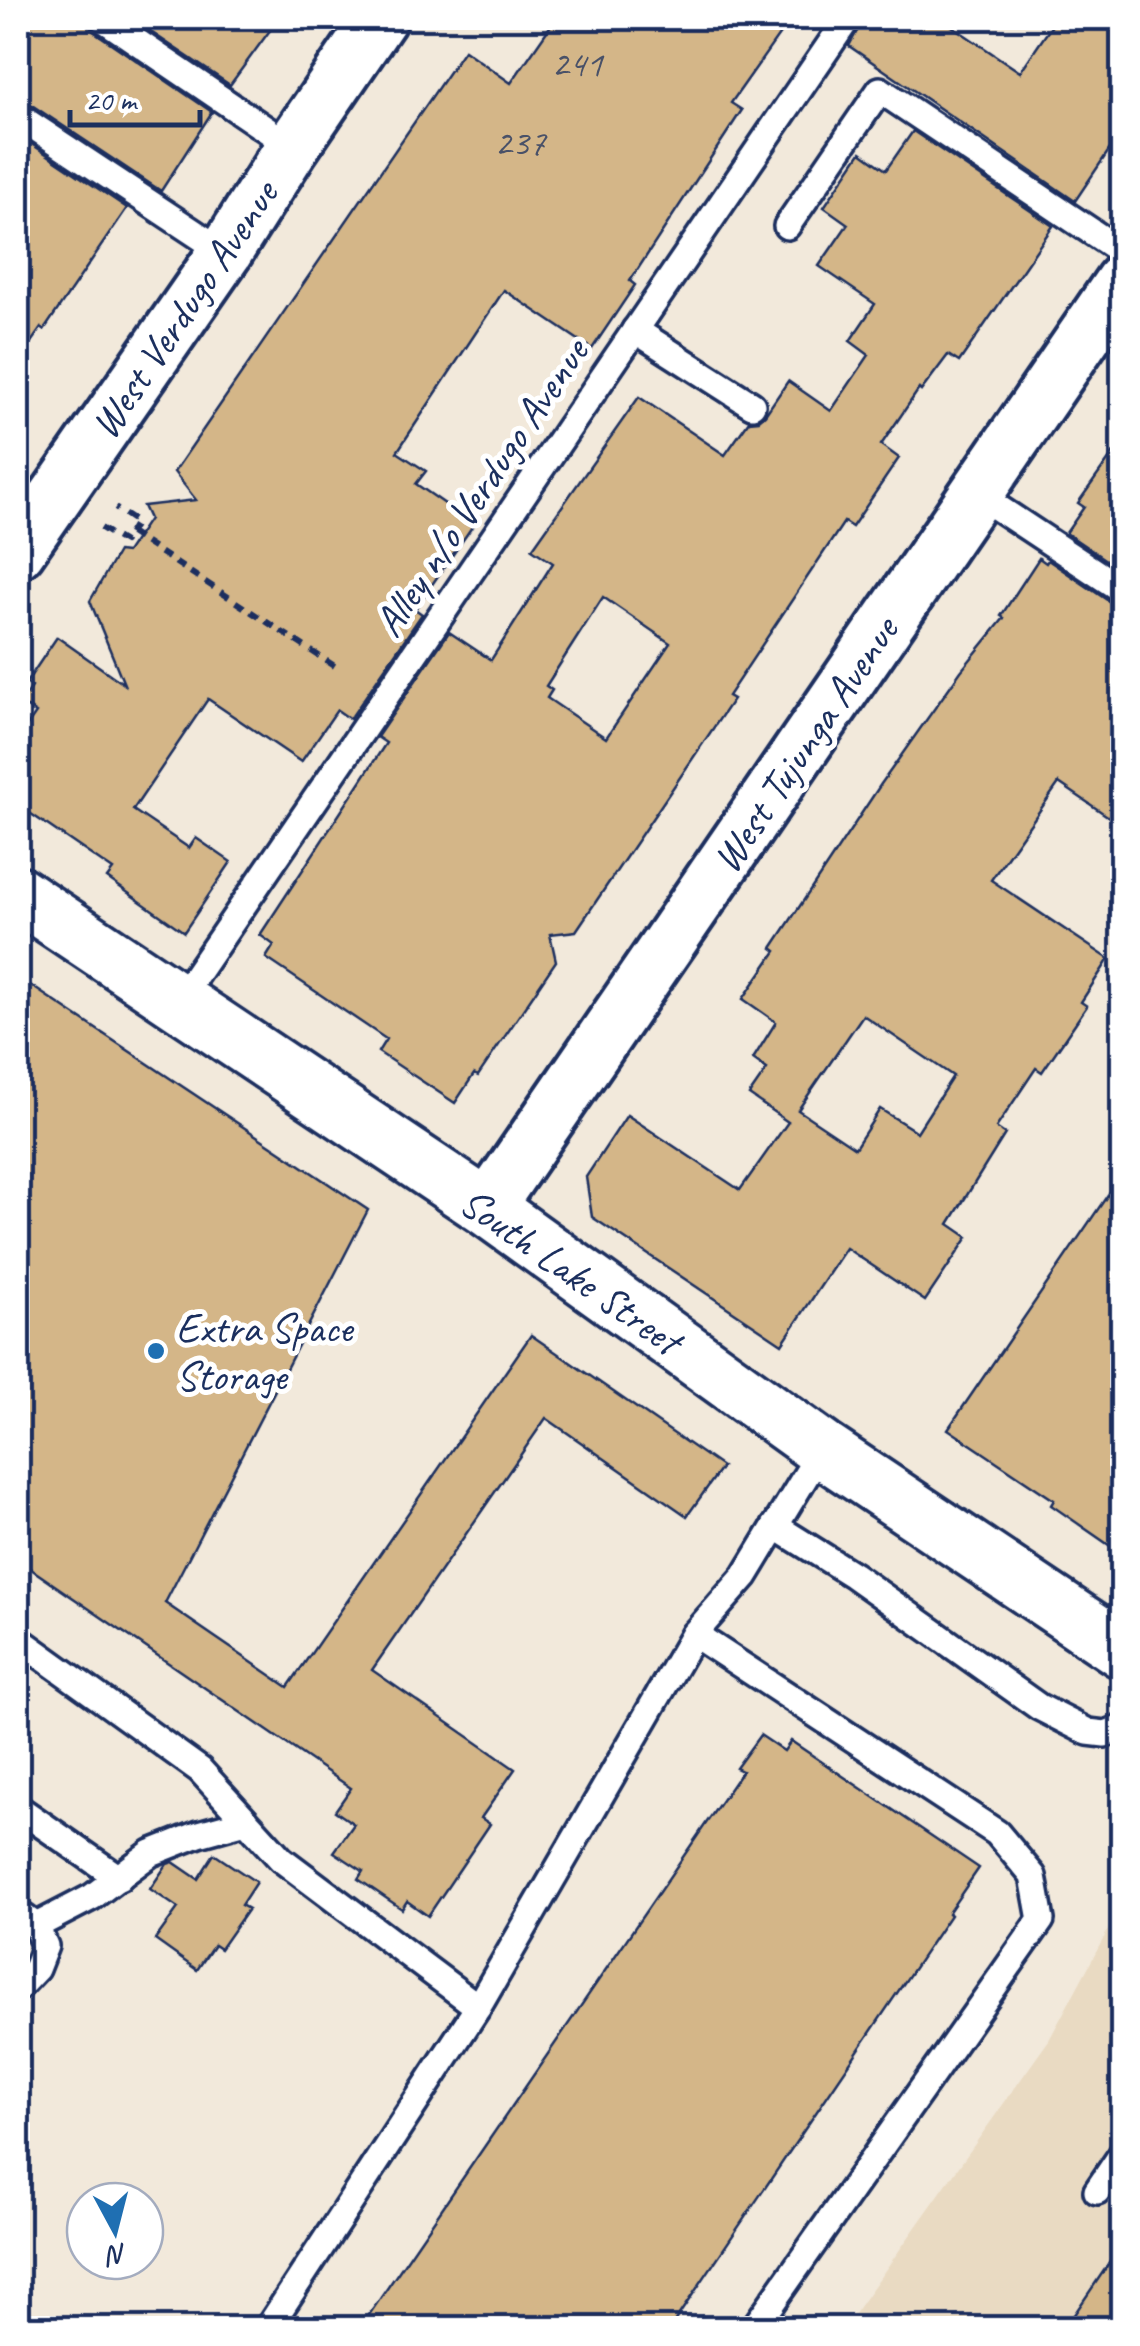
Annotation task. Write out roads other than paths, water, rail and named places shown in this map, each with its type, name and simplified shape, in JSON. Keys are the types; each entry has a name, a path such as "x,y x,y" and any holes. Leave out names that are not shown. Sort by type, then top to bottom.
{"street":[{"name":"West Verdugo Avenue","path":"18,550 224,253 380,18"},
{"name":"West Tujunga Avenue","path":"487,1208 1122,281"},
{"name":"South Lake Street","path":"18,894 487,1208 822,1449 1122,1650"}],"lane":[{"path":"102,18 292,147"},
{"name":"Alley n/o Verdugo Avenue","path":"178,1001 848,18"},
{"path":"788,226 880,90 1122,252"},
{"path":"18,116 224,253"},
{"path":"635,330 752,405"},
{"path":"976,494 1122,590"},
{"path":"268,2328 478,2007 694,1634 745,1576 822,1449"},
{"path":"775,1526 928,1627 1039,1708 1088,1732 1106,1734 1122,1728"},
{"path":"694,1634 997,1833 1033,1876 1040,1920 754,2328"},
{"path":"18,1639 200,1770 280,1859 478,2007"},
{"path":"18,1808 119,1878"},
{"path":"18,1988 36,1969 45,1946 27,1920 92,1898 151,1854 199,1834 246,1821"},
{"path":"1097,2190 1122,2154"}],"place":[{"name":"Extra Space Storage","path":"156,1351"}]}
